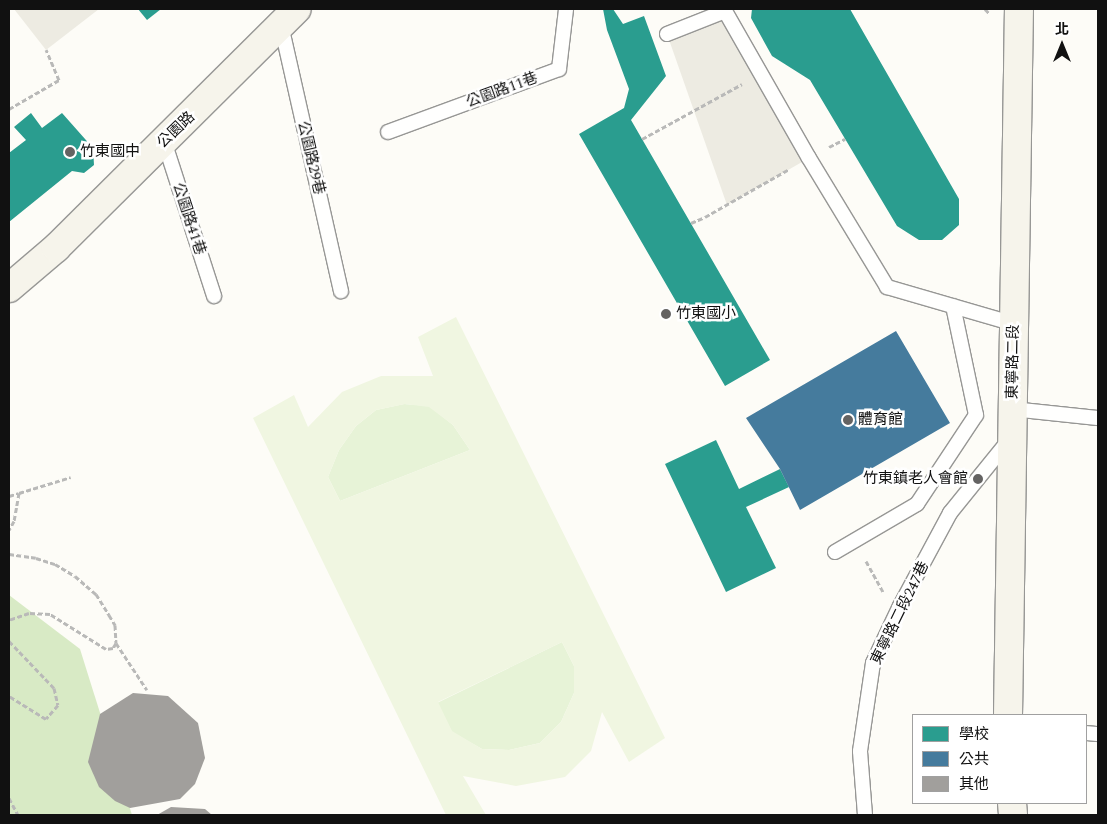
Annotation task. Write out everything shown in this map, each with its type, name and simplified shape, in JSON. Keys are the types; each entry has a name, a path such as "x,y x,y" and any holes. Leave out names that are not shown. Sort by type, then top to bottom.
{"main road":[{"name":"東寧路二段","path":"1008,714 1019,9"},
{"name":"公園路","path":"9,288 56,248 289,17"}],"lane":[{"name":"公園路11巷","path":"388,132 559,69 566,9"},
{"path":"667,34 725,11 809,158 887,287 1014,324"},
{"name":"公園路29巷","path":"289,17 341,291"},
{"name":"公園路41巷","path":"164,141 214,296"},
{"path":"834,552 917,504 976,415 953,306"},
{"path":"1012,410 1098,418"},
{"name":"東寧路二段247巷","path":"865,815 860,751 873,663 900,606 950,513 1012,437"}],"path":[{"path":"9,109 59,80 46,50"},
{"path":"642,139 761,73"},
{"path":"691,223 705,218 845,139"},
{"path":"9,496 71,477"},
{"path":"9,530 14,521 20,493"},
{"path":"855,540 880,590 900,606"},
{"path":"9,554 36,558 55,564 75,576 96,594 115,625 116,643 147,690"},
{"path":"9,620 29,613 50,614 106,649 113,648 116,643"},
{"path":"9,641 54,688 58,705 46,719 9,696"},
{"path":"9,798 18,815"}],"green space":[{"path":"456,317 665,738 629,762 602,712 591,751 565,777 516,786 463,776 486,815 446,815 253,418 294,395 308,427 342,392 381,376 433,376 418,337","holes":["405,404 429,407 453,425 470,450 340,501 328,477 339,450 356,426 376,410","562,642 574,666 574,693 561,722 540,743 509,750 482,749 452,731 438,702"]},
{"path":"404,404 429,406 453,425 470,450 340,501 328,477 339,450 356,426 376,410"},
{"path":"9,595 80,649 132,815 9,815"},
{"path":"562,642 574,666 574,693 561,722 540,743 509,750 482,749 452,732 437,703"}],"shaded area":[{"path":"14,9 99,9 46,50"},
{"path":"725,11 809,158 727,205 667,34"}],"building: 學校":[{"path":"138,9 161,9 147,20"},
{"path":"603,9 613,9 623,24 644,16 666,76 631,120 770,360 725,386 579,134 624,108 629,89 607,30"},
{"path":"752,9 850,9 959,199 959,225 942,240 919,240 897,226 810,80 772,56 751,18"},
{"path":"31,113 42,128 62,113 93,148 94,165 84,173 72,171 9,222 9,153 26,140 14,127"},
{"path":"716,440 739,489 780,469 789,487 746,507 776,568 726,592 665,464"}],"building: 公共":[{"name":"體育館","path":"896,331 950,423 800,510 780,469 746,418"}],"building: 其他":[{"path":"133,693 168,696 198,723 205,758 195,784 180,799 130,808 115,801 99,787 88,762 100,714"},
{"path":"171,807 205,809 212,815 157,815"}],"place":[{"name":"竹東國中","path":"70,152"},
{"name":"竹東國小","path":"666,314"},
{"name":"體育館","path":"848,420"},
{"name":"竹東鎮老人會館","path":"978,479"}]}
